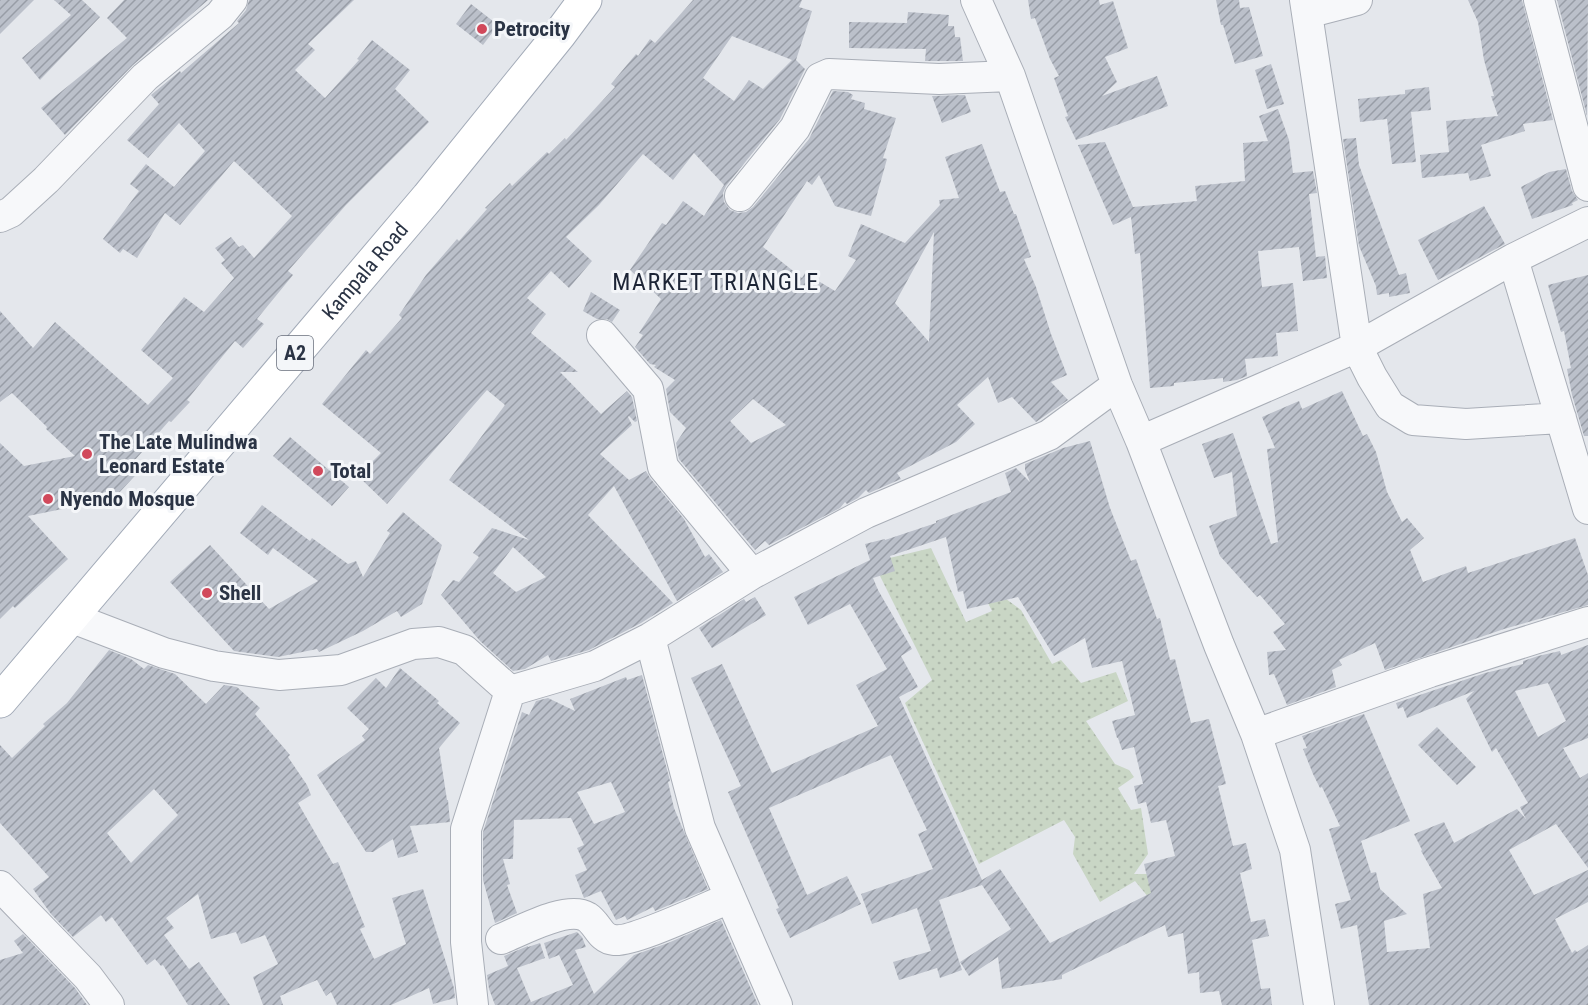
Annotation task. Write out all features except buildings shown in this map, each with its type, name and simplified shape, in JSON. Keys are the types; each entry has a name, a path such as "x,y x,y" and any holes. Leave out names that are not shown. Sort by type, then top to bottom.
{"main road":[{"name":"Kampala Road","path":"0,701 428,197 585,0"}],"street":[{"path":"0,217 11,212 46,180 145,77 220,15 232,0"},
{"path":"976,0 1010,76 1117,385 1256,734 1295,850 1320,1005"},
{"path":"1357,0 1306,7 1357,347 1372,378 1390,406 1413,420 1466,424 1561,418"},
{"path":"1539,0 1580,125 1588,186"},
{"path":"740,196 795,128 820,78 829,74 939,79 1010,76"},
{"path":"1141,441 1357,347 1513,259 1588,222"},
{"path":"1513,259 1588,509"},
{"path":"602,335 648,389 663,467 752,574"},
{"path":"510,691 595,666 650,638 752,574 866,513 1049,435 1117,385"},
{"path":"70,617 164,653 214,666 279,675 341,670 413,644 439,642 464,650 510,691"},
{"path":"1256,734 1430,672 1588,622"},
{"path":"650,638 700,828 777,1005"},
{"path":"473,1005 466,942 466,829 510,691"},
{"path":"0,886 88,977 109,1005"},
{"path":"501,939 558,915 573,913 587,917 605,938 616,941 634,938 730,898"}],"green space":[{"path":"931,548 966,622 992,611 986,599 1002,596 1021,610 1052,664 1061,660 1081,683 1116,672 1128,701 1086,721 1115,764 1129,770 1134,777 1118,788 1131,810 1141,808 1148,854 1134,874 1148,874 1156,883 1149,898 1135,881 1100,902 1073,854 1075,837 1064,820 979,864 905,703 932,680 873,562"}],"place":[{"name":"Petrocity","path":"482,29"},
{"name":"The Late Mulindwa Leonard Estate","path":"87,454"},
{"name":"Total","path":"318,471"},
{"name":"Nyendo Mosque","path":"48,499"},
{"name":"Shell","path":"207,593"}],"district":[{"name":"MARKET TRIANGLE","path":"716,282"}]}
